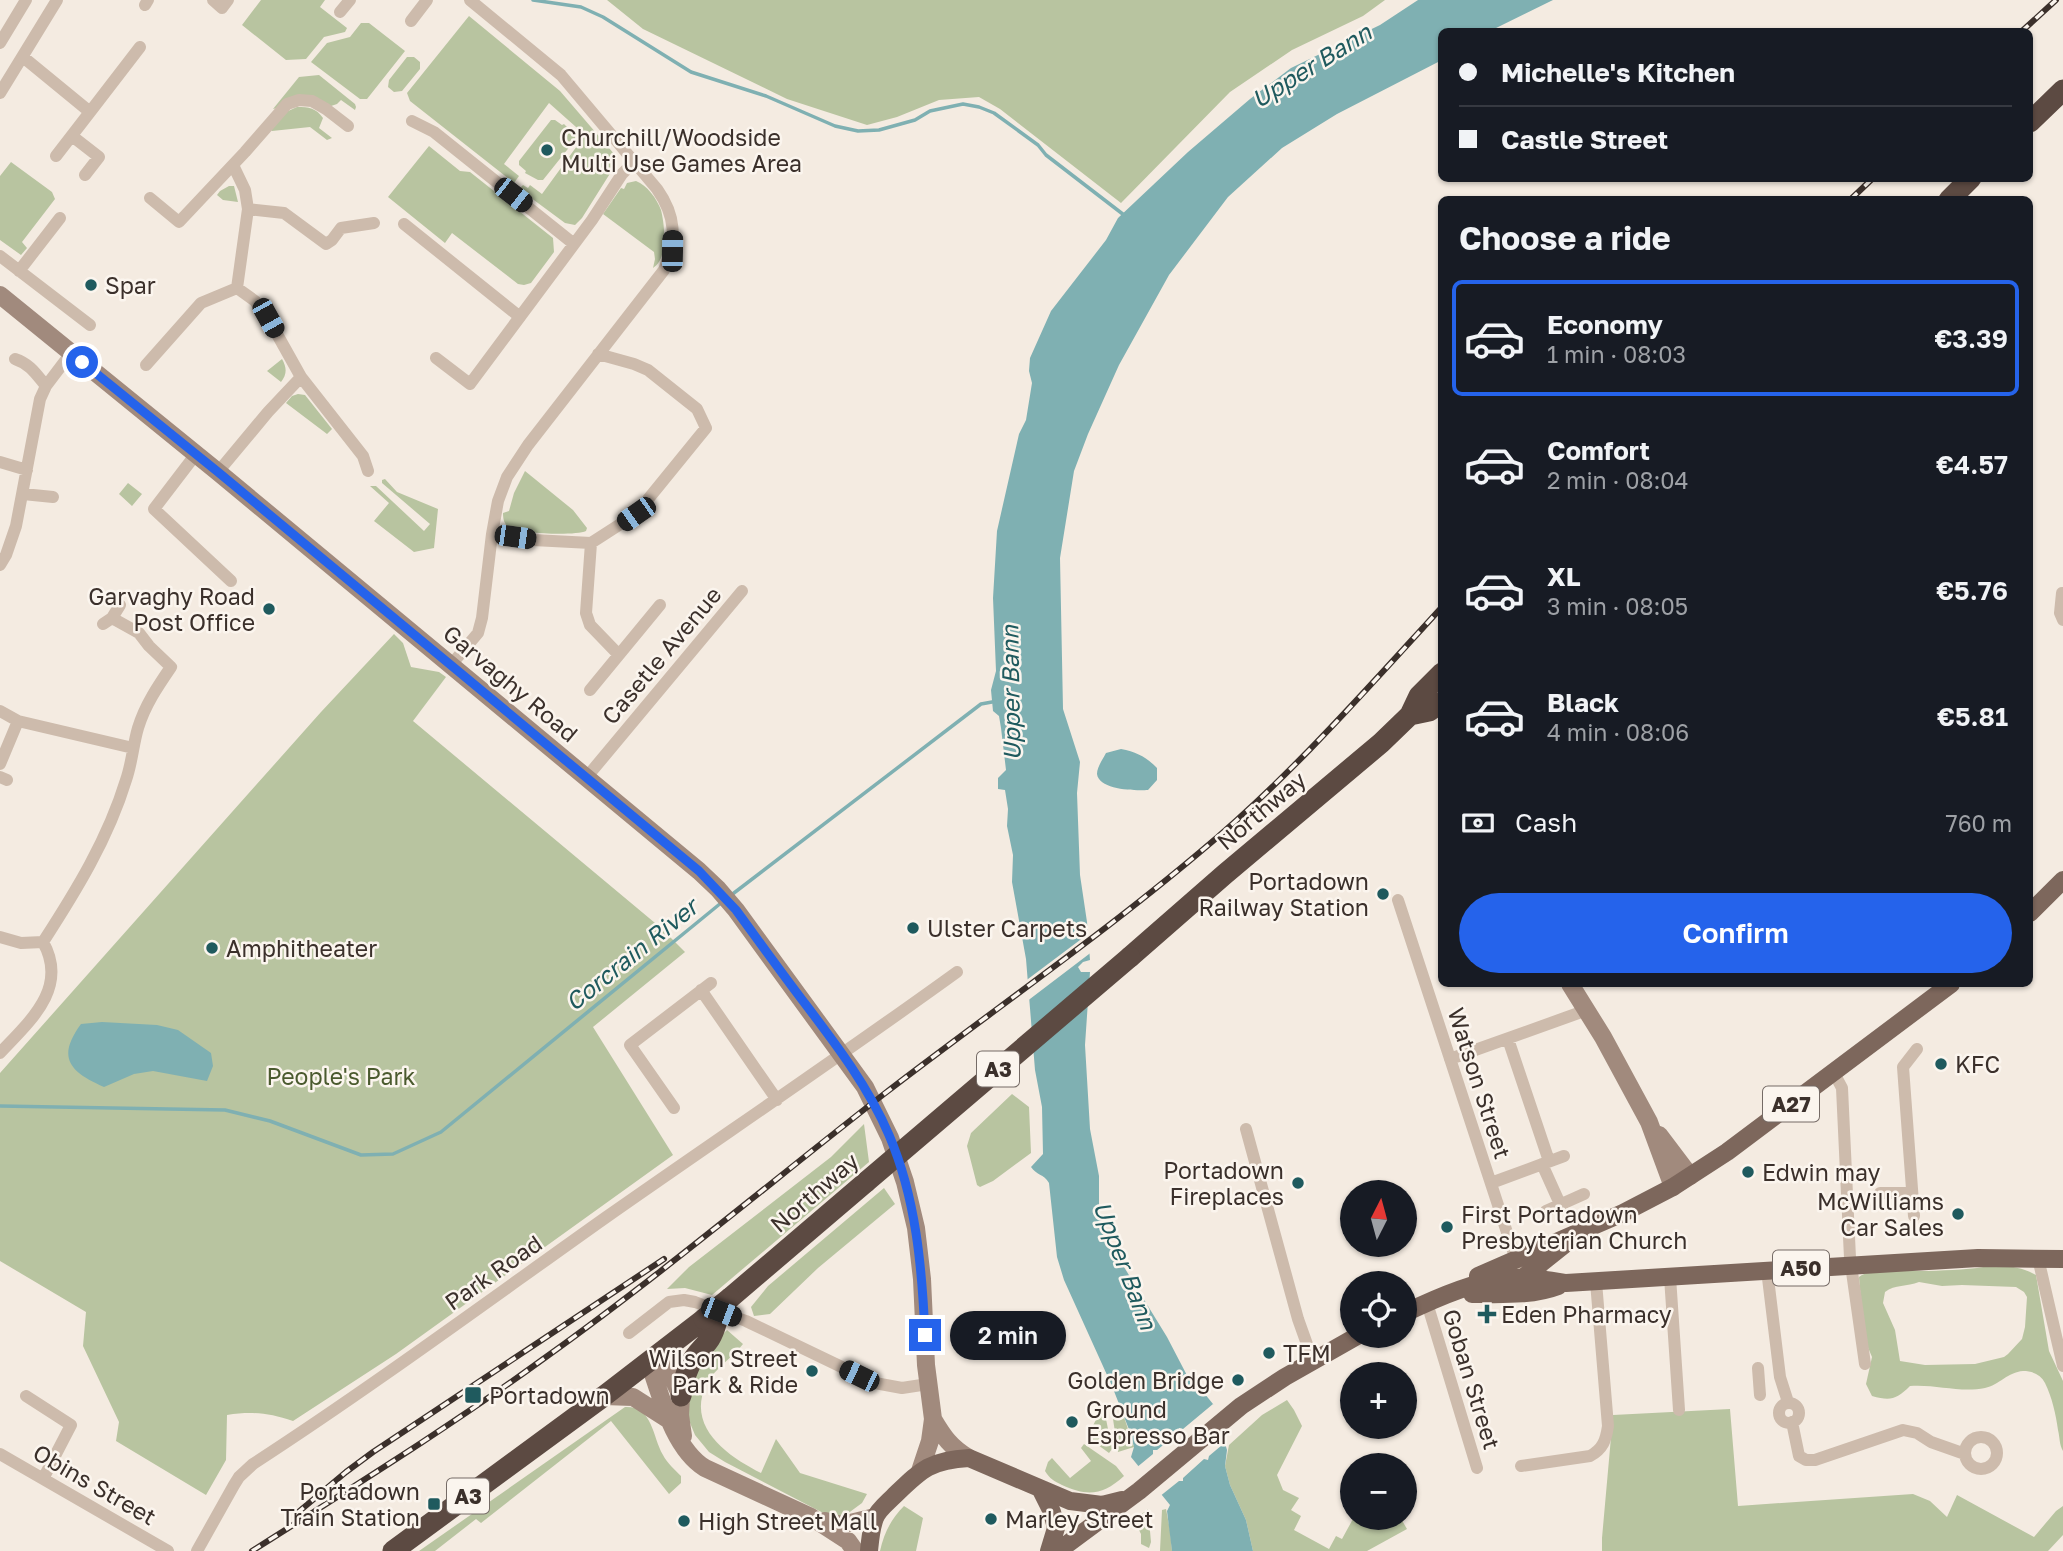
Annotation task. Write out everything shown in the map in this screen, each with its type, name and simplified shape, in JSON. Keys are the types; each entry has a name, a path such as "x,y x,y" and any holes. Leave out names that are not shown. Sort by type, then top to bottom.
{"highway":[{"path":"2033,119 2063,90"},
{"path":"1953,196 1967,182"},
{"name":"Northway","path":"393,1551 718,1312 1206,890 1381,743 1410,715 1419,696 1438,677"},
{"path":"1410,715 1438,693"},
{"name":"Northway","path":"1410,715 1429,711 1438,705"},
{"path":"681,1396 689,1367 711,1339 718,1312"}],"main road":[{"name":"Garvaghy Road","path":"0,295 699,871 736,910 843,1054 865,1087 884,1124 905,1182 917,1237 933,1419"},
{"path":"2033,910 2063,880"},
{"path":"1572,987 1648,1122 1673,1187"},
{"name":"A27","path":"1451,1294 1470,1279 1623,1213 1673,1187 1727,1152 1947,987"},
{"path":"1648,1122 1690,1176"},
{"name":"A27","path":"1451,1294 1510,1293 1522,1278 1562,1248 1575,1234"},
{"path":"1562,1248 1560,1265 1568,1283"},
{"name":"A50","path":"1522,1278 1568,1283 1978,1258 2063,1259"},
{"name":"A27","path":"1417,1307 1497,1279 1522,1278"},
{"name":"A50","path":"1510,1293 1549,1289 1568,1283"},
{"path":"1058,1551 1138,1491 1241,1406 1270,1385 1340,1346"},
{"path":"652,1359 674,1381 681,1396 681,1426 685,1447"},
{"path":"652,1359 669,1419 693,1459 705,1468 811,1517 848,1541 855,1551"},
{"path":"604,1396 634,1397 669,1419"},
{"path":"933,1419 956,1451 1041,1490 1070,1500 1101,1505 1138,1491"},
{"path":"920,1471 930,1441 933,1419"},
{"path":"869,1551 875,1517 920,1471 943,1461 969,1458"},
{"path":"1041,1490 1052,1512 1056,1528 1049,1551"},
{"path":"811,1517 842,1525 875,1517"}],"street":[{"path":"0,43 26,0"},
{"path":"0,93 57,0"},
{"path":"213,0 222,8 228,0"},
{"path":"341,12 350,0"},
{"path":"411,22 427,0"},
{"path":"451,665 478,633 498,501 511,470 664,270 672,251 668,205 657,189 561,75 470,0"},
{"path":"56,156 140,47"},
{"path":"23,57 90,112"},
{"path":"150,198 179,222 287,104 299,100 312,101 348,126"},
{"path":"412,121 435,132 574,244"},
{"path":"72,136 99,157 85,175"},
{"path":"436,358 470,384 574,244 622,174 634,162"},
{"path":"233,165 245,190 248,209 237,288"},
{"path":"248,209 284,213 326,244 341,228 374,223"},
{"path":"19,271 60,218"},
{"path":"404,224 520,317"},
{"path":"0,256 90,325"},
{"path":"145,365 201,303 237,288"},
{"path":"237,288 255,302 268,318 301,377 363,456 368,471"},
{"path":"0,565 16,526 40,399 46,386 71,353"},
{"path":"492,534 533,540 590,543 636,514 706,428 697,409 648,370 598,354"},
{"path":"23,358 46,386"},
{"path":"218,472 301,377"},
{"path":"196,454 154,509 231,581"},
{"path":"0,462 27,470"},
{"path":"23,494 53,497"},
{"path":"590,543 586,613 590,625 618,654"},
{"name":"Casetle Avenue","path":"586,778 742,591"},
{"path":"2062,593 2060,613 2063,620"},
{"path":"43,942 100,848 127,780 144,710 171,667 139,633 108,621 120,605"},
{"path":"590,690 660,605"},
{"path":"0,711 19,721 133,748"},
{"path":"0,764 19,721"},
{"name":"Watson Street","path":"1398,900 1522,1278"},
{"path":"0,937 21,943 43,942"},
{"path":"0,1052 37,1012 49,990 53,975 51,955 43,942"},
{"name":"Park Road","path":"197,1551 239,1477 253,1464 350,1399 957,972"},
{"path":"674,1108 630,1045 706,986 777,1100"},
{"path":"1450,1059 1587,1010"},
{"path":"1507,1039 1560,1204"},
{"path":"1914,1216 1903,1067 1917,1049"},
{"path":"1834,1073 1842,1088 1850,1265 1865,1364"},
{"path":"1246,1129 1298,1319 1313,1361"},
{"path":"1491,1183 1564,1156"},
{"path":"1880,1193 1912,1193"},
{"path":"1546,1211 1584,1194"},
{"path":"2038,1258 2063,1366"},
{"path":"1767,1270 1781,1380 1788,1402 1797,1406 1799,1412 1798,1418 1792,1422 1799,1456 1806,1460 1815,1460 1903,1430 1917,1433 1931,1443 1965,1454"},
{"path":"1670,1277 1679,1410"},
{"path":"1521,1466 1590,1456 1604,1445 1608,1426 1596,1282"},
{"path":"629,1333 669,1302 684,1300 746,1321 874,1383 902,1388 928,1384"},
{"name":"Goban Street","path":"1427,1303 1477,1468"},
{"path":"1759,1382 1781,1380"},
{"path":"26,1396 71,1425 43,1479"},
{"name":"Obins Street","path":"0,1454 169,1551"}],"green space":[{"path":"261,0 325,0 320,7 347,28 345,32 324,37 306,59 286,60 242,25"},
{"path":"607,0 1385,0 1363,16 1292,50 1230,92 1121,203 1000,109 979,97 939,100 897,117 867,125 787,99 643,29"},
{"path":"469,16 560,91 615,155 616,164 575,225 565,223 519,189 523,185 528,188 530,185 542,194 585,135 549,103 504,164 519,176 514,183 410,101 407,93"},
{"path":"361,23 369,23 405,51 367,99 360,99 311,62 327,43 350,37"},
{"path":"407,57 414,57 420,62 420,69 402,91 394,92 388,87 389,80"},
{"path":"319,75 355,104 355,110 341,100 331,106 317,98 273,109 299,77"},
{"path":"297,107 318,112 323,118 319,128 332,138 327,140 310,127 270,129 286,112"},
{"name":"Churchill/Woodside Multi Use Games Area","path":"551,120 564,124 575,135 575,140 543,180 538,180 525,173 519,161"},
{"path":"429,146 460,171 470,172 553,238 554,252 531,283 518,284 452,233 445,243 388,197"},
{"path":"11,162 52,192 55,199 22,242 27,248 21,255 0,240 0,176"},
{"path":"636,181 654,197 661,210 663,250 658,264 653,268 654,252 603,214 621,188 624,189 627,183"},
{"path":"229,186 234,186 238,202 223,200 217,195"},
{"path":"282,359 286,371 281,382 267,371"},
{"path":"298,394 305,395 332,429 327,434 286,403"},
{"path":"525,471 573,510 587,528 586,531 547,534 507,526 503,513 509,511"},
{"path":"385,479 397,492 438,509 434,548 414,552 374,521 389,503 370,486 376,486 424,531 430,524 382,483"},
{"path":"128,483 142,494 132,506 119,494"},
{"name":"People's Park","path":"394,634 403,643 411,667 439,672 446,677 413,721 661,928 685,952 593,1027 673,1155 396,1354 293,1421 260,1414 227,1415 226,1460 206,1495 116,1441 119,1422 83,1346 86,1312 0,1261 0,1073 321,712"},
{"path":"1012,1094 1029,1107 1031,1153 993,1181 980,1187 977,1185 967,1146 971,1133"},
{"path":"864,1124 869,1162 712,1295 685,1288 667,1289 689,1267 831,1157"},
{"path":"884,1188 895,1204 818,1268 770,1314 754,1316 751,1307 768,1286"},
{"path":"2010,1266 2036,1275 2049,1351 2063,1381 2063,1451 2050,1394 2043,1380 2033,1373 2018,1372 1990,1386 1976,1389 1910,1386 1897,1397 1888,1399 1872,1396 1866,1384 1872,1357 1864,1338 1859,1277 1883,1270 1928,1271","holes":["1919,1282 1942,1286 2016,1287 2024,1292 2027,1297 2022,1339 2004,1357 1975,1364 1925,1365 1900,1361 1895,1330 1883,1303 1885,1292"]},
{"path":"727,1330 743,1344 706,1385 701,1400 706,1428 736,1459 761,1473 776,1439 800,1473 867,1494 862,1503 843,1517 827,1515 725,1462 709,1452 695,1435 686,1413 700,1357"},
{"path":"1287,1400 1302,1426 1277,1475 1283,1490 1299,1498 1291,1510 1301,1516 1294,1530 1329,1549 1336,1536 1342,1539 1347,1530 1405,1530 1367,1551 1253,1551 1246,1520 1230,1485 1225,1466 1229,1445 1262,1415"},
{"path":"625,1407 641,1411 646,1417 665,1458 681,1476 681,1483 669,1494 611,1421 481,1523 476,1519 435,1551 419,1551"},
{"path":"1730,1409 1738,1506 1913,1494 1930,1501 1947,1517 1957,1495 2034,1537 2063,1506 2063,1535 2048,1551 1602,1551 1613,1415"},
{"path":"1099,1414 1105,1414 1112,1449 1109,1453 1087,1437"},
{"path":"1123,1414 1134,1447 1118,1452 1113,1419"},
{"path":"1084,1444 1116,1466 1124,1476 1109,1487 1095,1492 1080,1491 1054,1481 1045,1471 1048,1462 1052,1458 1070,1478 1091,1461 1081,1448"},
{"path":"904,1506 923,1518 916,1551 880,1551 889,1527"},
{"path":"1148,1509 1151,1542 1149,1548 1141,1544 1138,1528 1127,1526"},
{"path":"1166,1509 1172,1551 1160,1551 1162,1510"}],"water":[{"name":"Upper Bann","path":"1418,0 1553,0 1496,28 1438,28 1438,62 1337,114 1282,148 1228,197 1169,275 1119,365 1074,471 1060,558 1063,709 1080,762 1077,793 1080,875 1090,960 1078,967 1081,972 1090,972 1085,1045 1090,1129 1099,1176 1099,1210 1108,1241 1167,1337 1192,1385 1200,1388 1213,1404 1227,1450 1225,1466 1230,1485 1246,1520 1253,1551 1172,1551 1167,1511 1170,1505 1131,1457 1134,1447 1130,1432 1064,1280 1057,1257 1049,1183 1031,1167 1043,1154 1042,1107 1035,1070 1026,959 1012,882 1013,855 1007,826 1008,809 1005,790 998,789 998,778 1006,770 1001,728 999,716 993,711 991,690 996,671 993,598 997,531 1019,434 1026,420 1032,383 1030,358 1051,311 1106,240 1118,218 1188,152 1291,68 1380,25"},
{"path":"1121,749 1141,756 1157,768 1157,780 1148,790 1119,788 1099,779 1097,771 1106,753"},
{"path":"102,1022 157,1025 178,1030 211,1053 213,1066 207,1081 153,1071 134,1074 104,1087 83,1076 70,1063 69,1046 81,1024"}],"pier":[{"path":"1092,931 1093,951 1026,1002 1024,982"},
{"path":"1213,1404 1218,1409 1228,1440 1209,1456 1208,1460 1204,1459 1183,1478 1183,1481 1179,1481 1159,1497 1136,1468 1153,1454 1153,1450 1157,1450 1178,1433 1179,1428 1183,1429"}],"waterway":[{"path":"533,0 581,7 603,17 691,72 766,96 835,126 858,131 879,130 915,120 930,111 963,104 979,107 994,113 1038,145 1046,155 1124,215"},
{"name":"Corcrain River","path":"730,896 981,704 992,702"},
{"name":"Corcrain River","path":"0,1106 225,1110 270,1121 361,1155 393,1154 441,1132 721,903"}],"railway":[{"path":"2025,28 2056,0"},
{"path":"1854,196 1869,182"},
{"path":"252,1551 510,1383 674,1261 884,1094 1161,884 1233,824 1295,765 1438,611"},
{"path":"296,1514 373,1452 664,1259"}],"place":[{"name":"Churchill/Woodside Multi Use Games Area","path":"547,150"},
{"name":"Spar","path":"91,285"},
{"name":"Garvaghy Road Post Office","path":"269,609"},
{"name":"Portadown Railway Station","path":"1383,894"},
{"name":"Ulster Carpets","path":"913,928"},
{"name":"Amphitheater","path":"212,948"},
{"name":"KFC","path":"1941,1064"},
{"name":"Edwin may","path":"1748,1172"},
{"name":"Portadown Fireplaces","path":"1298,1183"},
{"name":"McWilliams Car Sales","path":"1958,1214"},
{"name":"First Portadown Presbyterian Church","path":"1447,1227"},
{"name":"Eden Pharmacy","path":"1487,1314"},
{"name":"TFM","path":"1269,1353"},
{"name":"Wilson Street Park & Ride","path":"812,1371"},
{"name":"Golden Bridge","path":"1238,1380"},
{"name":"Portadown","path":"473,1395"},
{"name":"Ground Espresso Bar","path":"1072,1422"},
{"name":"Portadown Train Station","path":"434,1504"},
{"name":"Marley Street","path":"991,1519"},
{"name":"High Street Mall","path":"684,1521"}],"route":[{"path":"82,362 346,578 718,889 843,1054 865,1087 884,1124 905,1182 917,1237 925,1335"}]}
